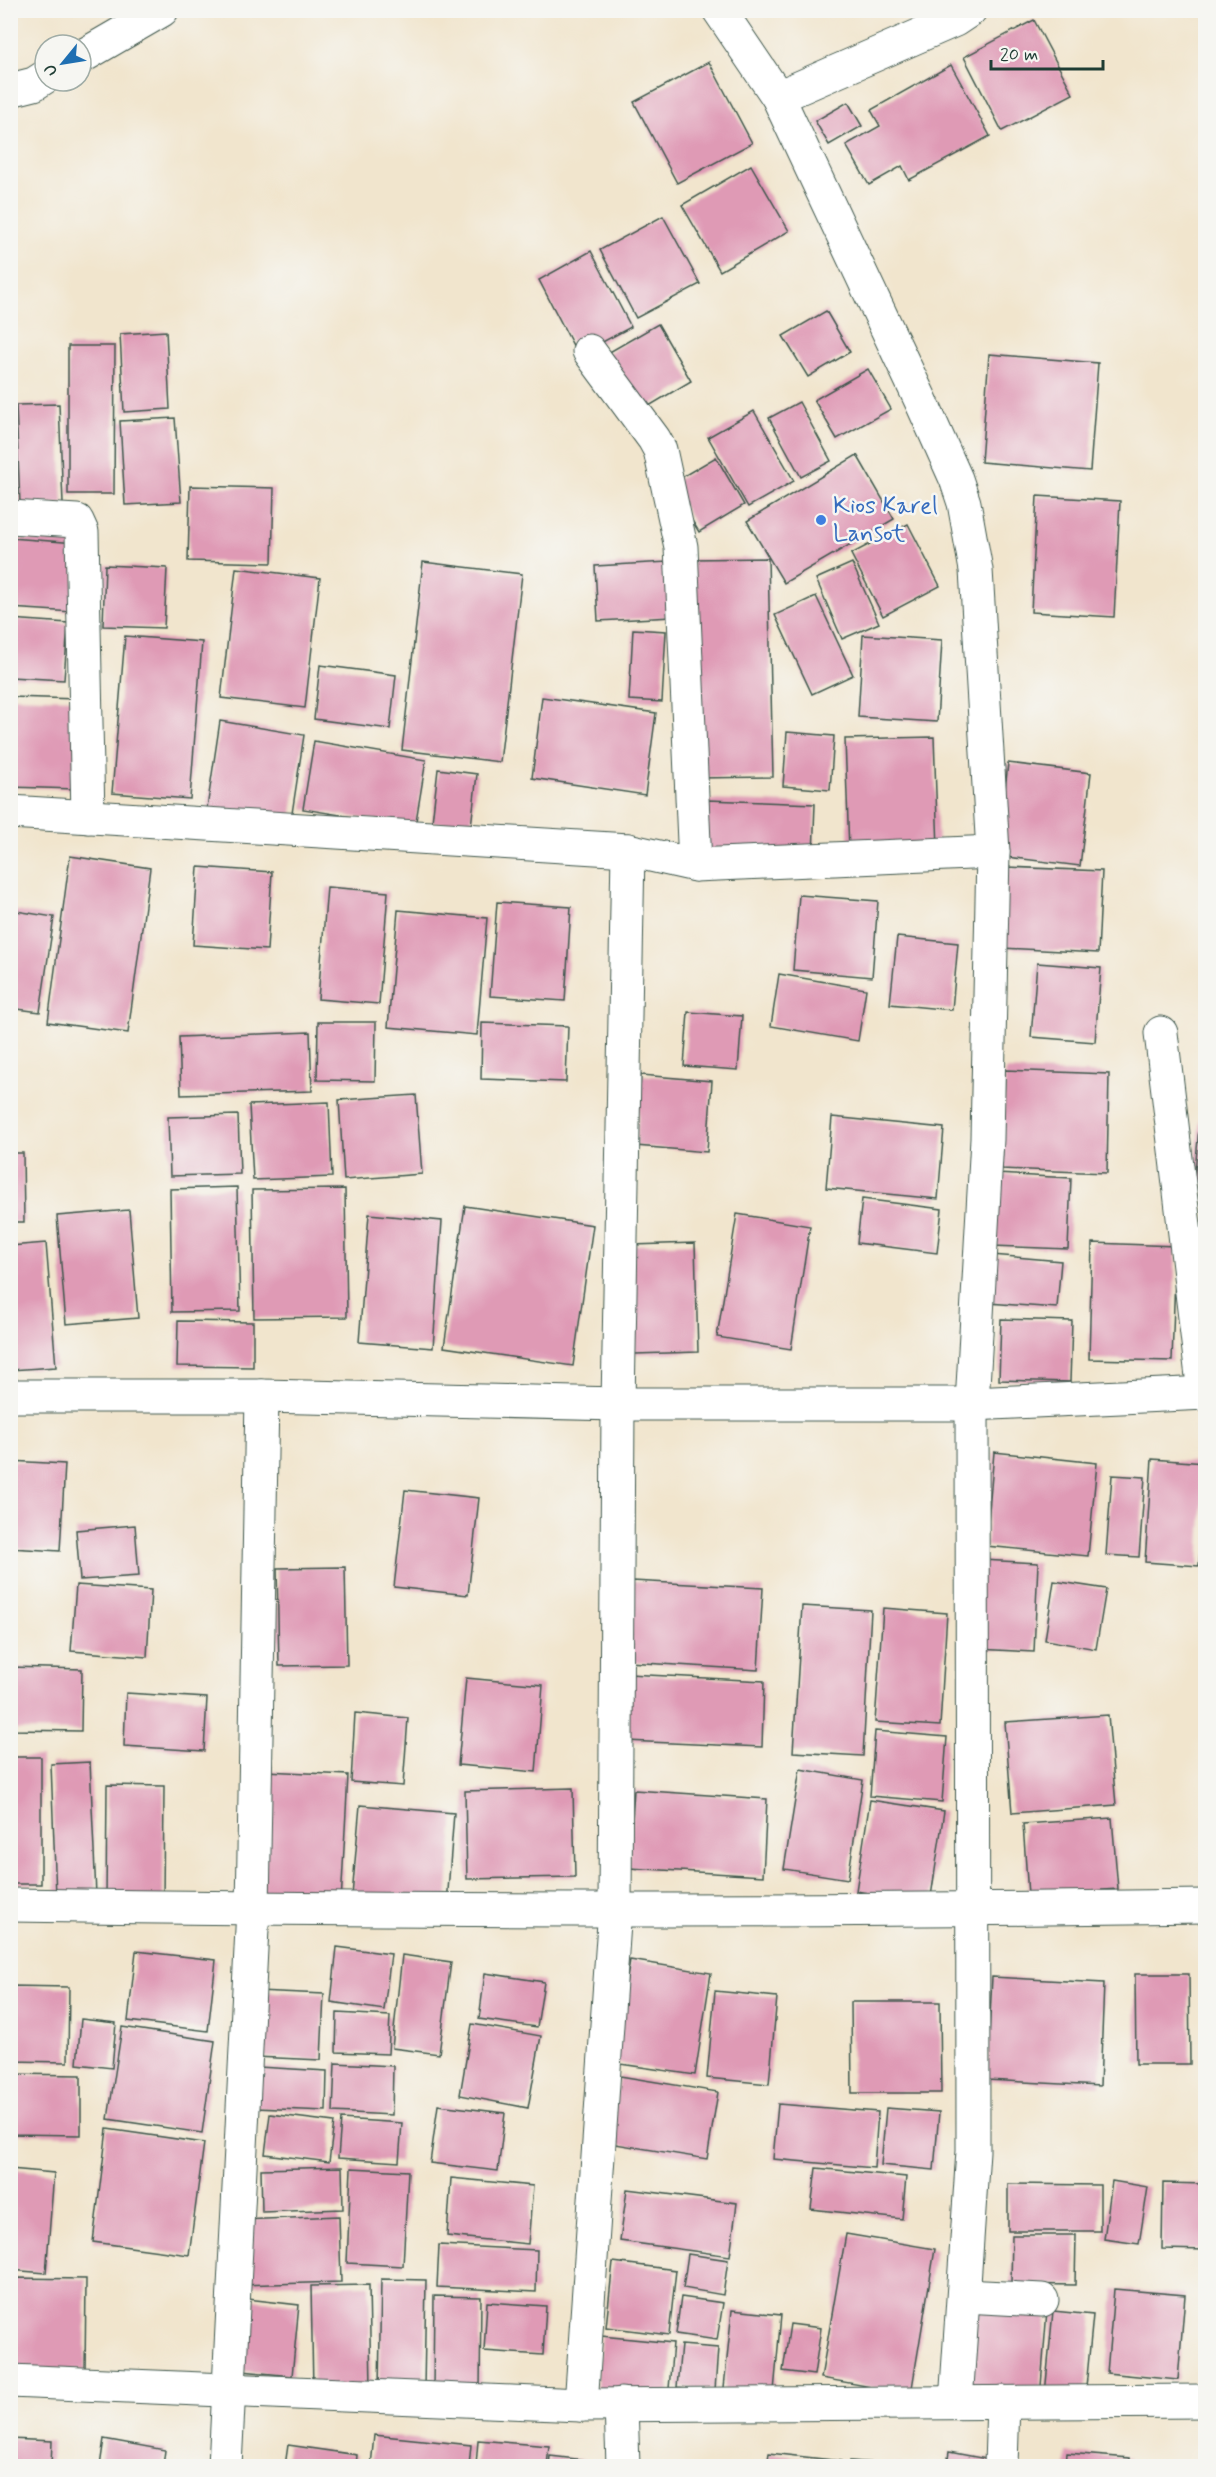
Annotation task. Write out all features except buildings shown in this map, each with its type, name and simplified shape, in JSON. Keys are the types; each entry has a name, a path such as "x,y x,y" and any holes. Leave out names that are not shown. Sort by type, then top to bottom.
{"main road":[{"path":"93,50 162,10"},
{"path":"719,10 778,98 921,401 956,479 964,503 976,570 993,852 987,1139 972,1404 973,2151 957,2402"},
{"path":"778,98 955,20 970,10"},
{"path":"10,90 33,84"},
{"path":"589,351 660,450 681,547 695,865"},
{"path":"10,517 77,521 82,532 88,817"},
{"path":"10,812 628,850 695,865 993,852"},
{"path":"582,2405 615,1908 618,1404 628,850"},
{"path":"10,1396 262,1396 618,1404 972,1404 1205,1393 1161,1033"},
{"path":"225,2466 253,1909 262,1396"},
{"path":"10,1905 253,1909 973,1909 1206,1906"},
{"path":"964,2296 1042,2300"},
{"path":"10,2380 582,2405 1206,2401"},
{"path":"1001,2466 1003,2402"},
{"path":"621,2404 623,2466"}],"place":[{"name":"Kios Karel Lansot","path":"821,520"}]}
